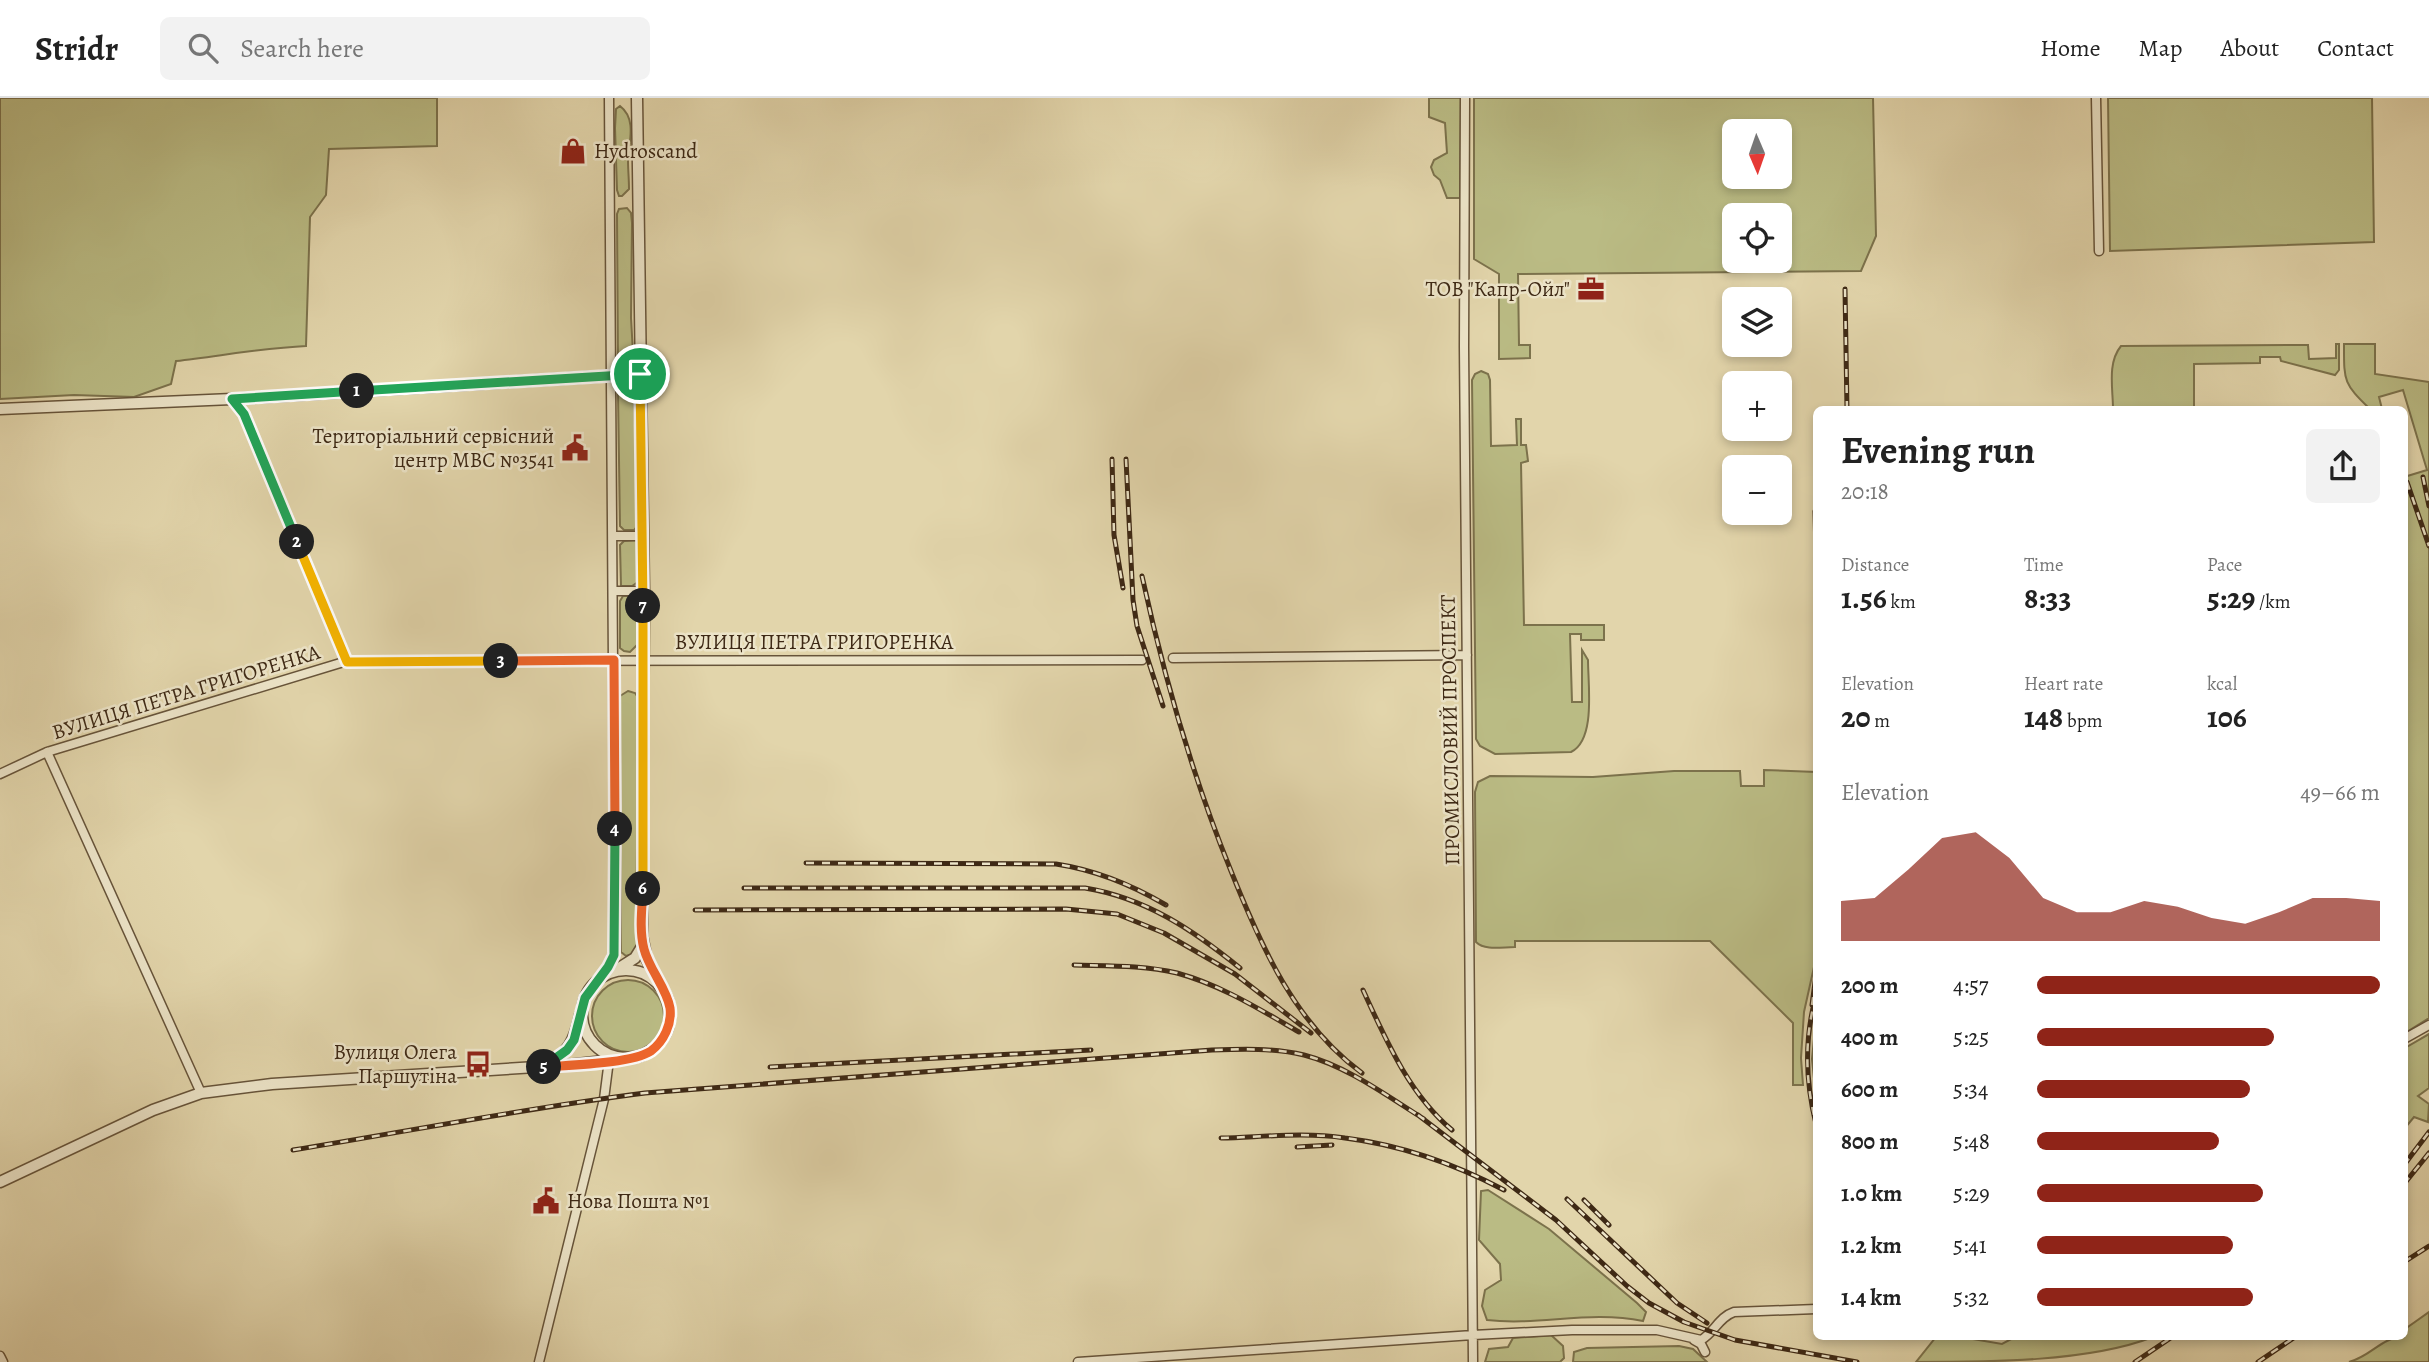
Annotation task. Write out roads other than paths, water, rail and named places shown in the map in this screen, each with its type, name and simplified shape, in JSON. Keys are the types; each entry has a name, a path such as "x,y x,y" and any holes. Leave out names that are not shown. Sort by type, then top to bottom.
{"street":[{"path":"533,1068 549,1063 567,1050 574,1040 582,1008 592,986 608,967 615,948 609,98"},
{"path":"0,1182 153,1110 201,1093 272,1083 533,1068 608,1058 622,1059 650,1051 662,1040 669,1026 668,999 650,969 643,945 643,591 637,98"},
{"name":"ПРОМИСЛОВИЙ ПРОСПЕКТ","path":"1465,98 1473,1362"},
{"path":"2096,98 2099,251"},
{"path":"0,409 232,399 640,374"},
{"path":"232,399 244,414 347,662"},
{"path":"613,536 642,536"},
{"path":"614,591 643,591"},
{"path":"1173,658 1467,655"},
{"name":"ВУЛИЦЯ ПЕТРА ГРИГОРЕНКА","path":"0,774 47,752 347,662 643,659 1142,660"},
{"path":"47,752 201,1093"},
{"path":"592,986 635,958 643,945"},
{"path":"612,972 638,971 660,985"},
{"path":"582,1008 588,1036 608,1058"},
{"path":"2408,1037 2429,1025"},
{"path":"539,1362 604,1099 608,1058"},
{"path":"1694,1340 1706,1337 1725,1316 1734,1312 1813,1309"},
{"path":"1078,1362 1473,1335 1644,1329 1672,1333 1694,1340 1701,1344 1705,1352"},
{"path":"0,1356 3,1362"}],"railway":[{"path":"1845,289 1847,406"},
{"path":"1112,459 1114,535 1123,588"},
{"path":"1126,459 1133,600 1137,626 1163,706"},
{"path":"2423,477 2429,506"},
{"path":"2408,485 2429,546"},
{"path":"1142,576 1192,762 1242,899 1268,955 1299,1007 1317,1031 1362,1073"},
{"path":"806,863 1056,864 1113,879 1166,905"},
{"path":"744,888 1085,888 1128,899 1168,918 1205,941 1240,968"},
{"path":"695,910 1066,909 1117,914 1164,933 1235,974 1311,1033"},
{"path":"1074,965 1138,967 1177,973 1224,991 1299,1032"},
{"path":"1363,990 1390,1047 1411,1083 1423,1100 1452,1130"},
{"path":"1812,1005 1813,998"},
{"path":"1813,1008 1807,1060 1813,1108"},
{"path":"770,1067 1091,1050"},
{"path":"293,1150 645,1093 1224,1050 1281,1051 1320,1060 1366,1082 1424,1119"},
{"path":"1418,1115 1556,1220 1649,1303 1684,1322 1735,1340 1857,1362"},
{"path":"2408,1160 2429,1132"},
{"path":"1221,1138 1315,1135 1366,1141 1427,1157 1504,1190"},
{"path":"1297,1147 1332,1145"},
{"path":"2408,1179 2429,1153"},
{"path":"1567,1199 1677,1303 1707,1323"},
{"path":"1584,1200 1609,1225"},
{"path":"2408,1259 2429,1246"},
{"path":"2135,1362 2168,1340"},
{"path":"2258,1362 2291,1340"}],"place":[{"name":"Hydroscand","path":"573,151"},
{"name":"ТОВ \"Капр-Ойл\"","path":"1591,289"},
{"name":"Територіальний сервісний центр МВС №3541","path":"575,448"},
{"name":"Вулиця Олега Паршутіна","path":"478,1064"},
{"name":"Нова Пошта №1","path":"546,1201"}]}
